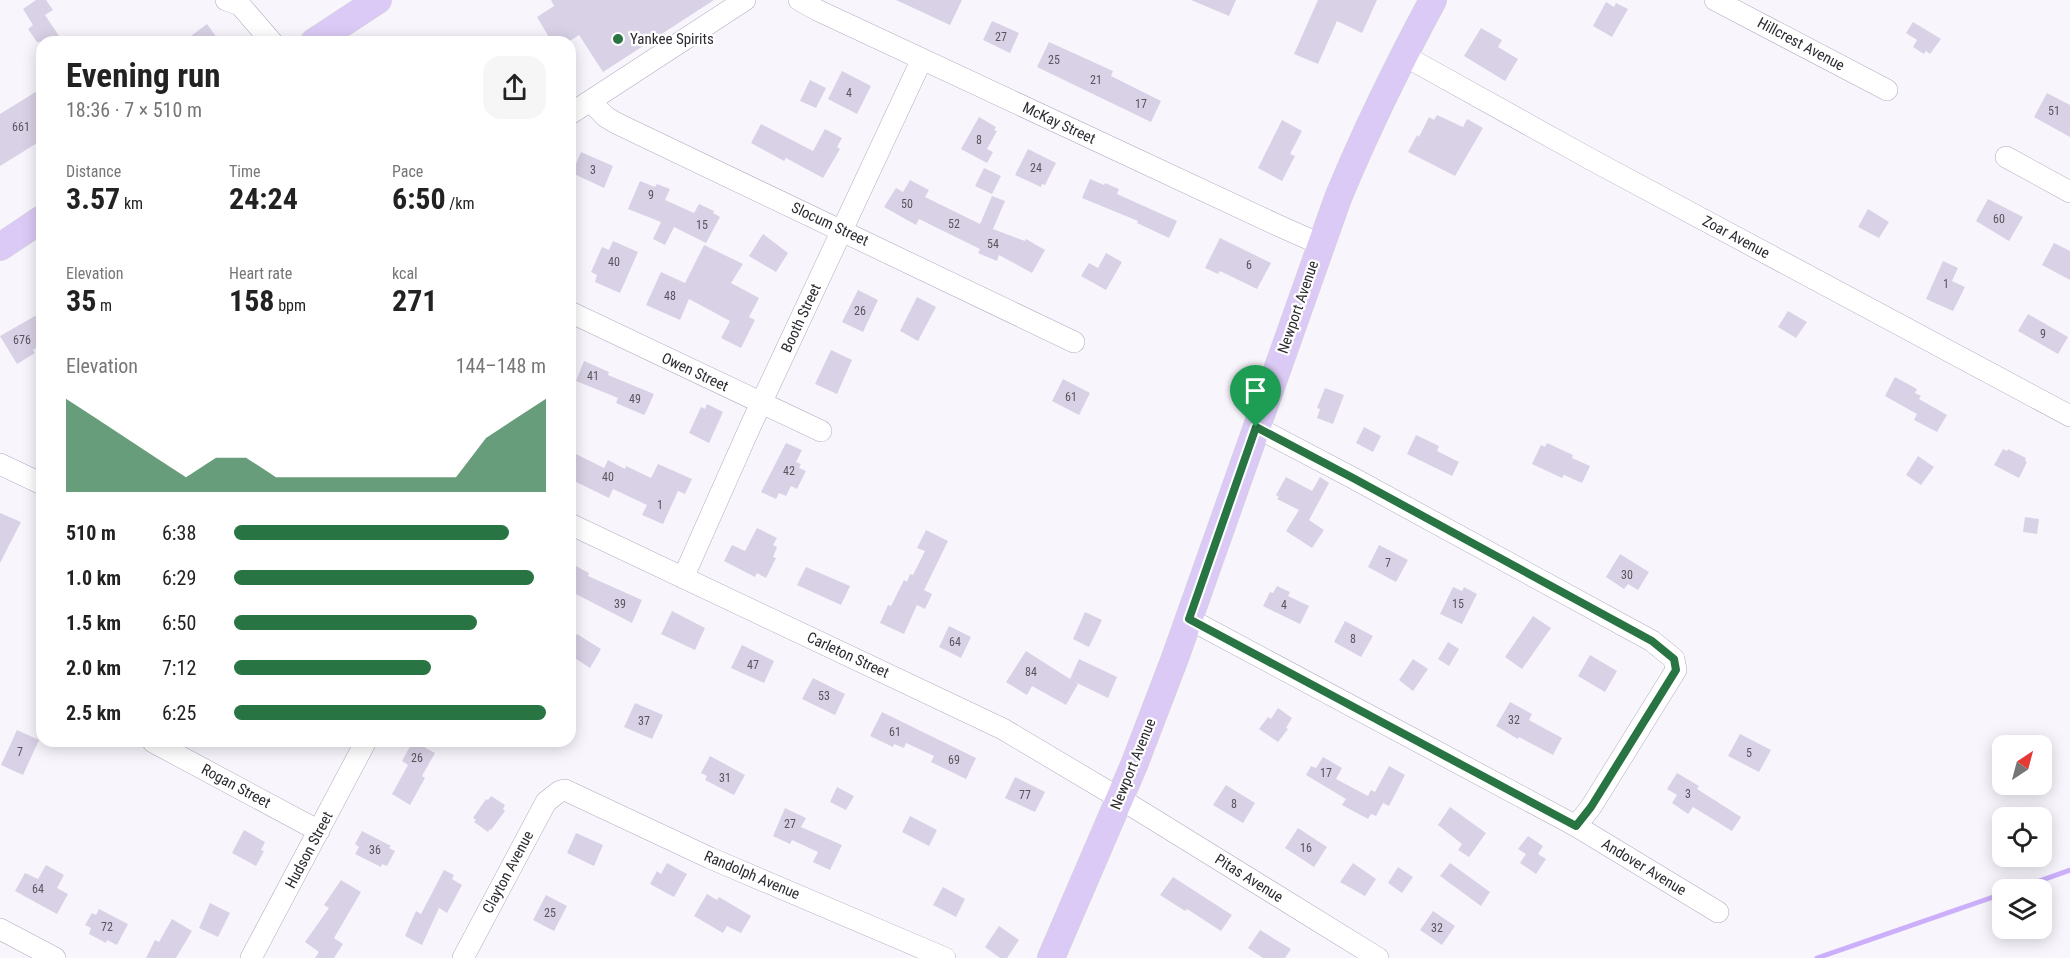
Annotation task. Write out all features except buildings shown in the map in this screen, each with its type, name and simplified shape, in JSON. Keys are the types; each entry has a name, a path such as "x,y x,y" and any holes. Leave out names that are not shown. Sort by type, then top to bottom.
{"main road":[{"path":"323,36 378,0"},
{"name":"Newport Avenue","path":"1051,958 1119,798 1189,619 1320,243 1362,138 1433,0"},
{"path":"0,247 36,223"}],"street":[{"path":"226,0 240,5 267,36"},
{"path":"576,110 745,0"},
{"name":"McKay Street","path":"799,0 1277,225 1320,243"},
{"name":"Hillcrest Avenue","path":"1716,0 1887,90"},
{"name":"Zoar Avenue","path":"1403,55 1592,160 2070,416"},
{"name":"Booth Street","path":"683,578 922,59"},
{"name":"Slocum Street","path":"590,101 606,117 616,123 1074,342"},
{"path":"2006,157 2070,192"},
{"name":"Owen Street","path":"576,315 821,430"},
{"path":"1256,427 1652,641 1667,652 1676,664 1676,670 1591,807 1576,826"},
{"path":"0,464 36,478"},
{"name":"Carleton Street","path":"576,527 1003,729 1119,798"},
{"name":"Andover Avenue","path":"1189,619 1576,826 1718,912"},
{"name":"Rogan Street","path":"162,747 318,831"},
{"name":"Hudson Street","path":"251,958 363,747"},
{"name":"Randolph Avenue","path":"560,791 565,790 710,858 945,958"},
{"name":"Clayton Avenue","path":"463,958 546,802 560,791"},
{"name":"Pitas Avenue","path":"1119,798 1378,958"},
{"path":"0,929 55,958"}],"waterway":[{"path":"2045,879 2070,870"},
{"path":"1817,958 1992,897"}],"place":[{"name":"Yankee Spirits","path":"618,39"}],"route":[{"path":"1256,427 1652,641 1674,659 1676,670 1591,807 1576,826 1189,619 1256,427"}]}
